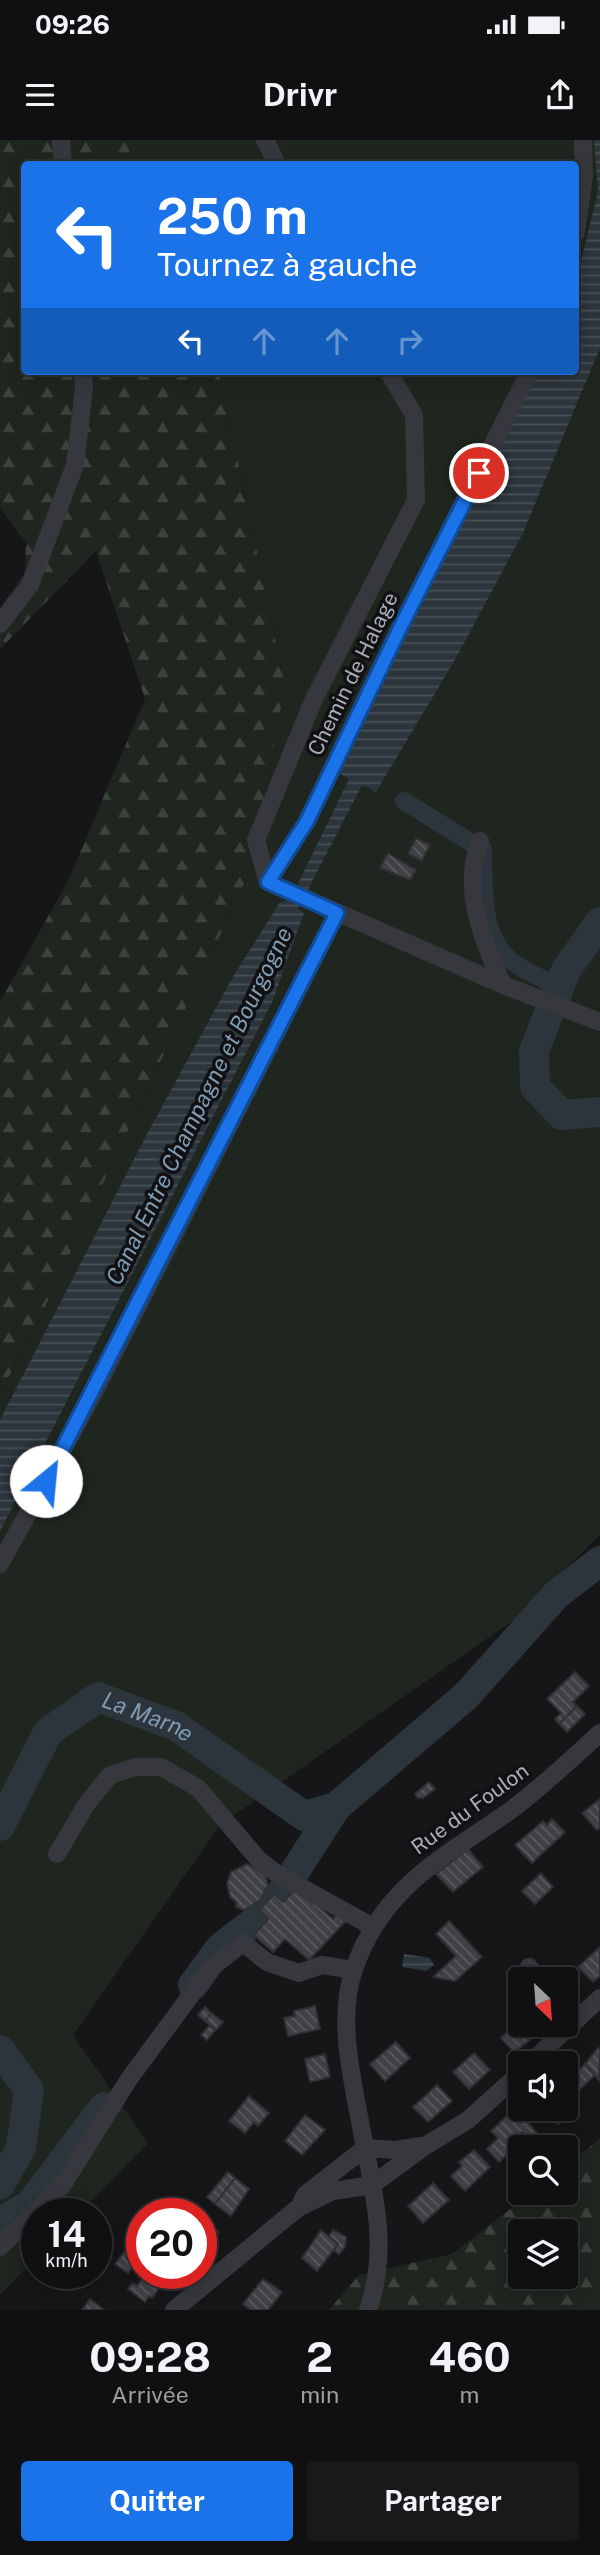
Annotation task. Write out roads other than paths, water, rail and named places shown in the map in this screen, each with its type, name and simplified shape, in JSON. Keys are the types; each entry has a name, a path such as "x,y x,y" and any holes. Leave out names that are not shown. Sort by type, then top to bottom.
{"street":[{"path":"61,140 63,161"},
{"path":"265,140 276,161"},
{"path":"579,211 584,176 583,140"},
{"path":"0,624 30,585 75,466 83,375"},
{"path":"390,375 414,415 416,500 314,699 256,841 268,882 503,985 600,1022"},
{"name":"Chemin de Halage","path":"268,882 307,821 403,622 528,375"},
{"path":"478,845 474,862 477,917 481,935 503,985"},
{"path":"0,1564 94,1393 337,913"},
{"name":"Rue du Foulon","path":"368,2310 379,2271 381,2248 348,2057 347,2019 353,1970 373,1927 398,1892 435,1860 508,1812 600,1733"},
{"path":"57,1854 86,1805 110,1774 135,1767 161,1768 198,1788 258,1859 276,1873 373,1927"},
{"path":"0,2247 62,2186 129,2079 211,1968 232,1951 243,1943 267,1962 299,1973 322,1965 353,1970"},
{"path":"578,2019 600,1998"},
{"path":"543,2051 558,2037"},
{"path":"174,2310 298,2208 333,2191 372,2185 425,2146 468,2120 508,2084"},
{"path":"298,2208 306,2194 365,2148 396,2150 425,2146"}],"water":[{"name":"Canal Entre Champagne et Bourgogne","path":"594,140 600,140 600,348 523,533 456,658 376,792 362,785 298,909 304,913 272,1002 0,1531 0,1420 146,1136 231,980 280,902 290,900 349,779 339,773 357,728 534,375 579,375 579,270 598,191"},
{"path":"404,1954 430,1958 434,1965 426,1971 402,1967"}],"waterway":[{"path":"404,801 483,850 486,909 493,937 500,950 515,964 559,987"},
{"name":"La Marne","path":"600,922 566,970 534,1051 535,1087 562,1115 600,1112"},
{"name":"La Marne","path":"0,1826 48,1732 98,1697 176,1726 304,1816 336,1807 467,1695 556,1595 600,1561"},
{"name":"La Marne","path":"278,1898 336,1807"},
{"name":"La Marne","path":"193,1985 220,1948 264,1914"},
{"name":"La Marne","path":"0,2050 29,2090 21,2148 0,2184"},
{"name":"La Marne","path":"0,2222 30,2205 104,2107"}]}
